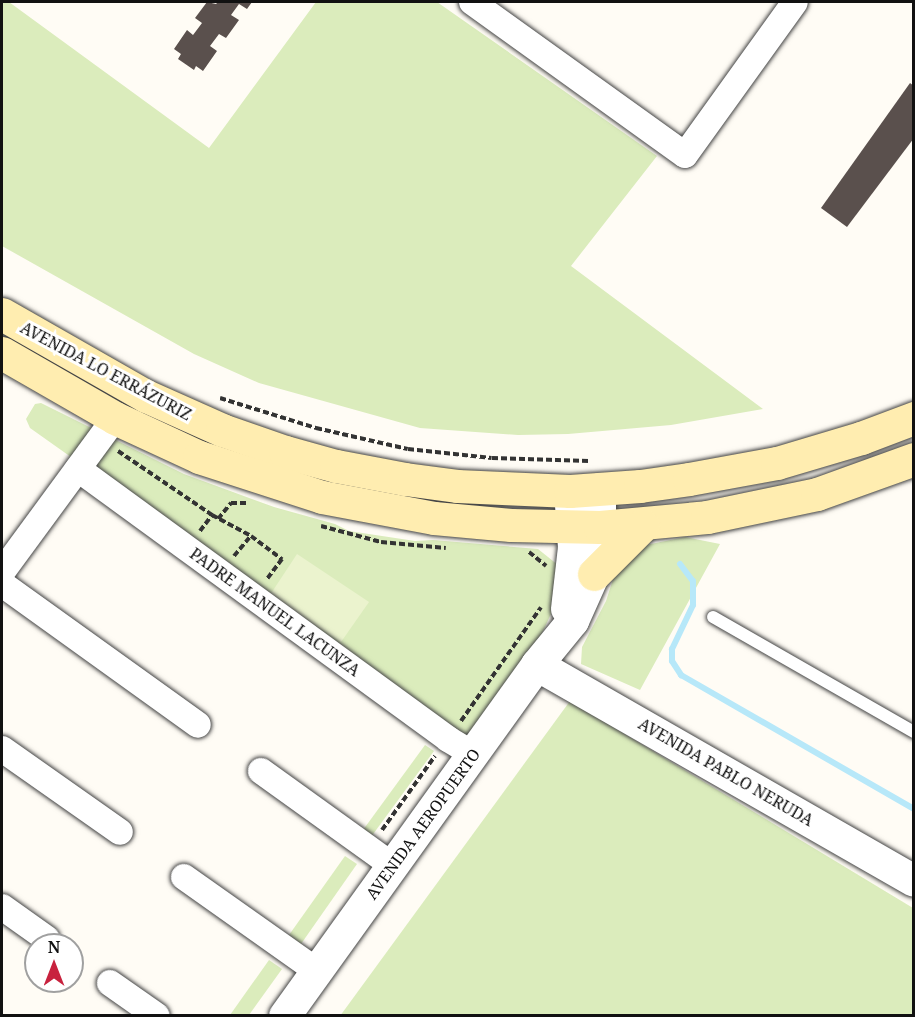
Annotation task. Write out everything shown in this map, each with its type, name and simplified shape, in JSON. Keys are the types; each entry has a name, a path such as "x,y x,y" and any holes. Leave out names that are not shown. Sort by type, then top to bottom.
{"main road":[{"name":"AVENIDA LO ERRÁZURIZ","path":"2,314 146,396 222,430 285,452 336,466 405,479 517,490 590,480 689,479 777,463 861,438 914,418"},
{"name":"AVENIDA LO ERRÁZURIZ","path":"2,353 114,433 322,497 434,518 586,527 643,525 707,518 781,503 863,478 914,459"},
{"path":"594,574 643,525"}],"street":[{"path":"472,2 685,155 795,2"},
{"path":"2,572 78,469 114,433"},
{"name":"PADRE MANUEL LACUNZA","path":"78,469 461,747"},
{"name":"AVENIDA AEROPUERTO","path":"285,1016 317,970 381,857 461,747 537,665 582,607 594,574 586,527 590,480"},
{"name":"AVENIDA AEROPUERTO","path":"561,633 569,599 574,548 586,527"},
{"path":"2,584 198,725"},
{"name":"AVENIDA PABLO NERUDA","path":"537,665 914,881"},
{"path":"2,749 120,832"},
{"path":"261,771 381,857"},
{"path":"184,877 317,970"},
{"path":"2,907 39,933"},
{"path":"110,983 157,1016"}],"lane":[{"path":"713,617 914,732"}],"path":[{"path":"215,397 316,428 408,449 492,458 590,480"},
{"path":"114,433 212,515 251,536 282,559 264,583"},
{"path":"218,519 231,503 242,502 259,507"},
{"path":"197,534 212,515"},
{"path":"314,524 381,542 451,548"},
{"path":"231,559 251,536"},
{"path":"519,552 530,552 554,573"},
{"path":"541,562 547,554"},
{"path":"381,857 461,747 545,599"}],"green space":[{"path":"2,2 9,2 209,148 316,2 437,2 657,156 571,266 763,409 671,425 568,434 518,435 420,428 259,383 194,354 2,246"},
{"path":"41,403 184,474 274,507 335,524 349,531 415,541 433,540 538,549 558,565 559,596 540,638 514,680 466,737 30,428 26,419 35,404"},
{"path":"685,537 720,544 640,690 581,664 582,647 606,601 618,564 646,545"},
{"path":"297,554 369,602 341,642 270,595"},
{"path":"570,701 913,908 913,1015 340,1016"},
{"path":"425,745 434,751 371,837 363,830"},
{"path":"345,856 357,864 301,944 289,935"},
{"path":"269,960 282,969 249,1015 230,1015"}],"building":[{"path":"207,2 216,4 218,2 252,2 247,9 239,4 231,15 239,20 226,38 219,34 210,46 217,51 203,71 196,66 194,70 178,59 181,54 174,49 187,30 193,35 202,23 195,18"},
{"path":"910,83 914,86 914,138 847,227 821,208"}],"waterway":[{"path":"680,564 693,581 693,605 672,649 672,661 681,675 914,809"}]}
